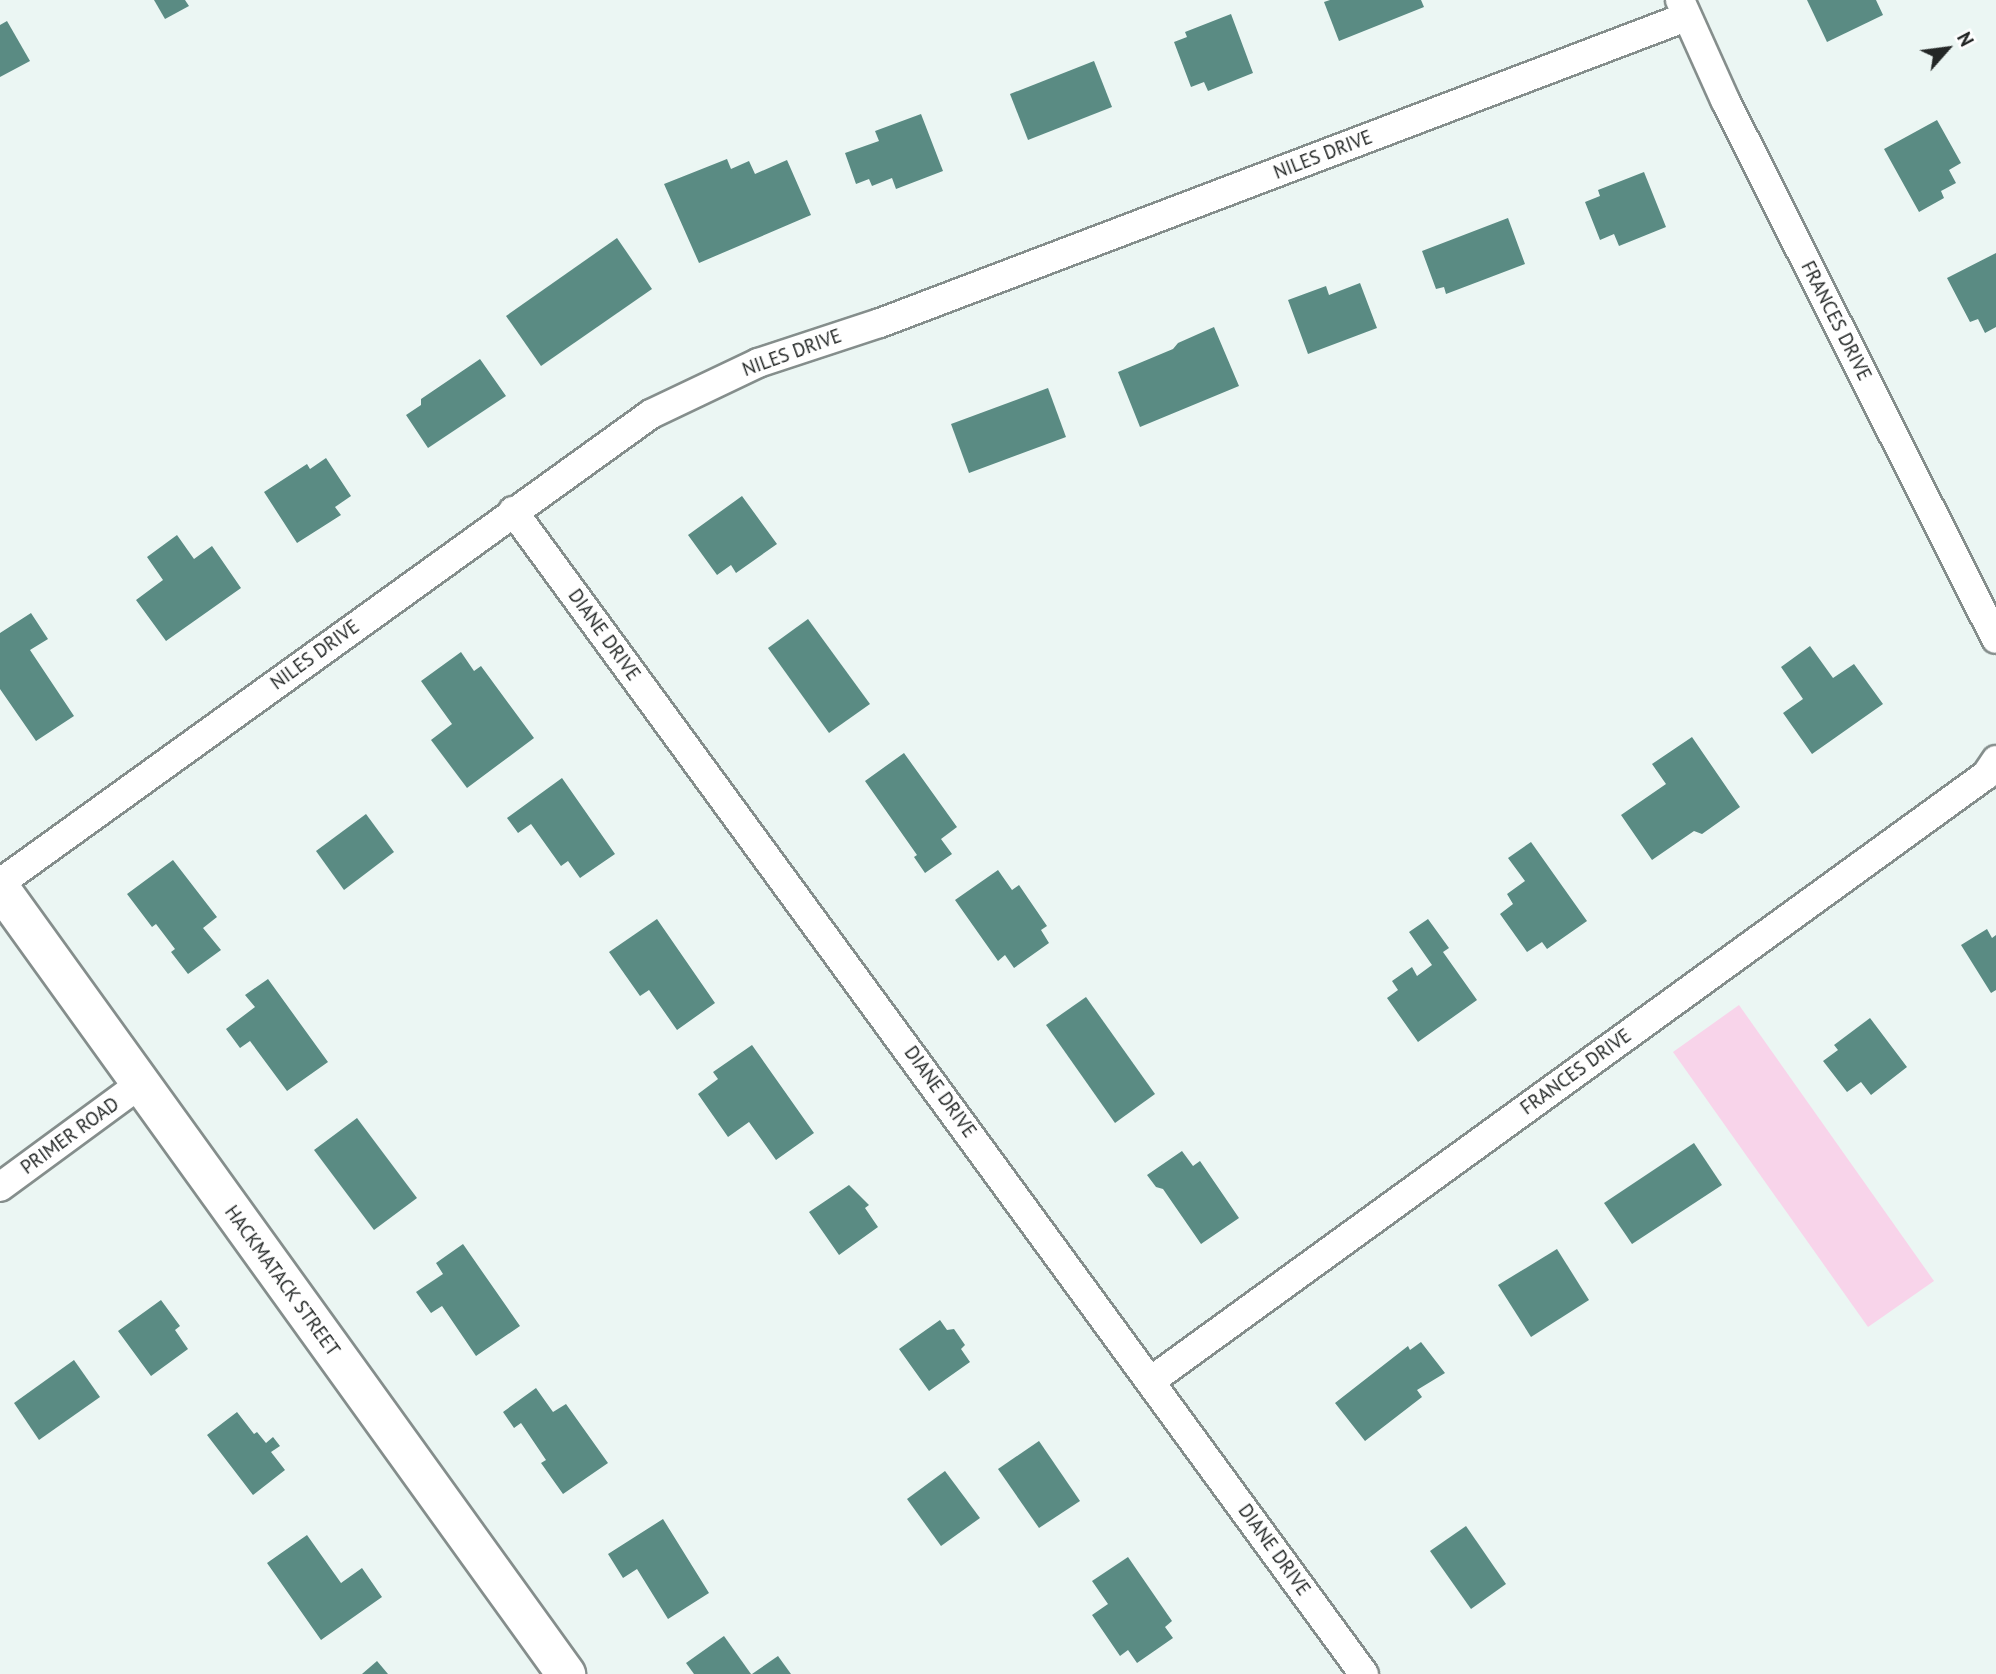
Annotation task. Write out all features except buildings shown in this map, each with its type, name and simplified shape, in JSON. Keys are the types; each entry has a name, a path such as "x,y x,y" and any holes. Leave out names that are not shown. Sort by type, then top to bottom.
{"street":[{"name":"NILES DRIVE","path":"0,885 513,511 651,414 758,363 880,323 1683,9"},
{"name":"FRANCES DRIVE","path":"1683,9 1996,639"},
{"name":"DIANE DRIVE","path":"513,511 1152,1380 1364,1674"},
{"name":"FRANCES DRIVE","path":"1152,1380 1974,783 1996,760"},
{"name":"HACKMATACK STREET","path":"0,885 140,1084 566,1674"},
{"name":"PRIMER ROAD","path":"0,1187 140,1084"}],"shaded area":[{"path":"1739,1005 1934,1281 1868,1327 1673,1052"}]}
